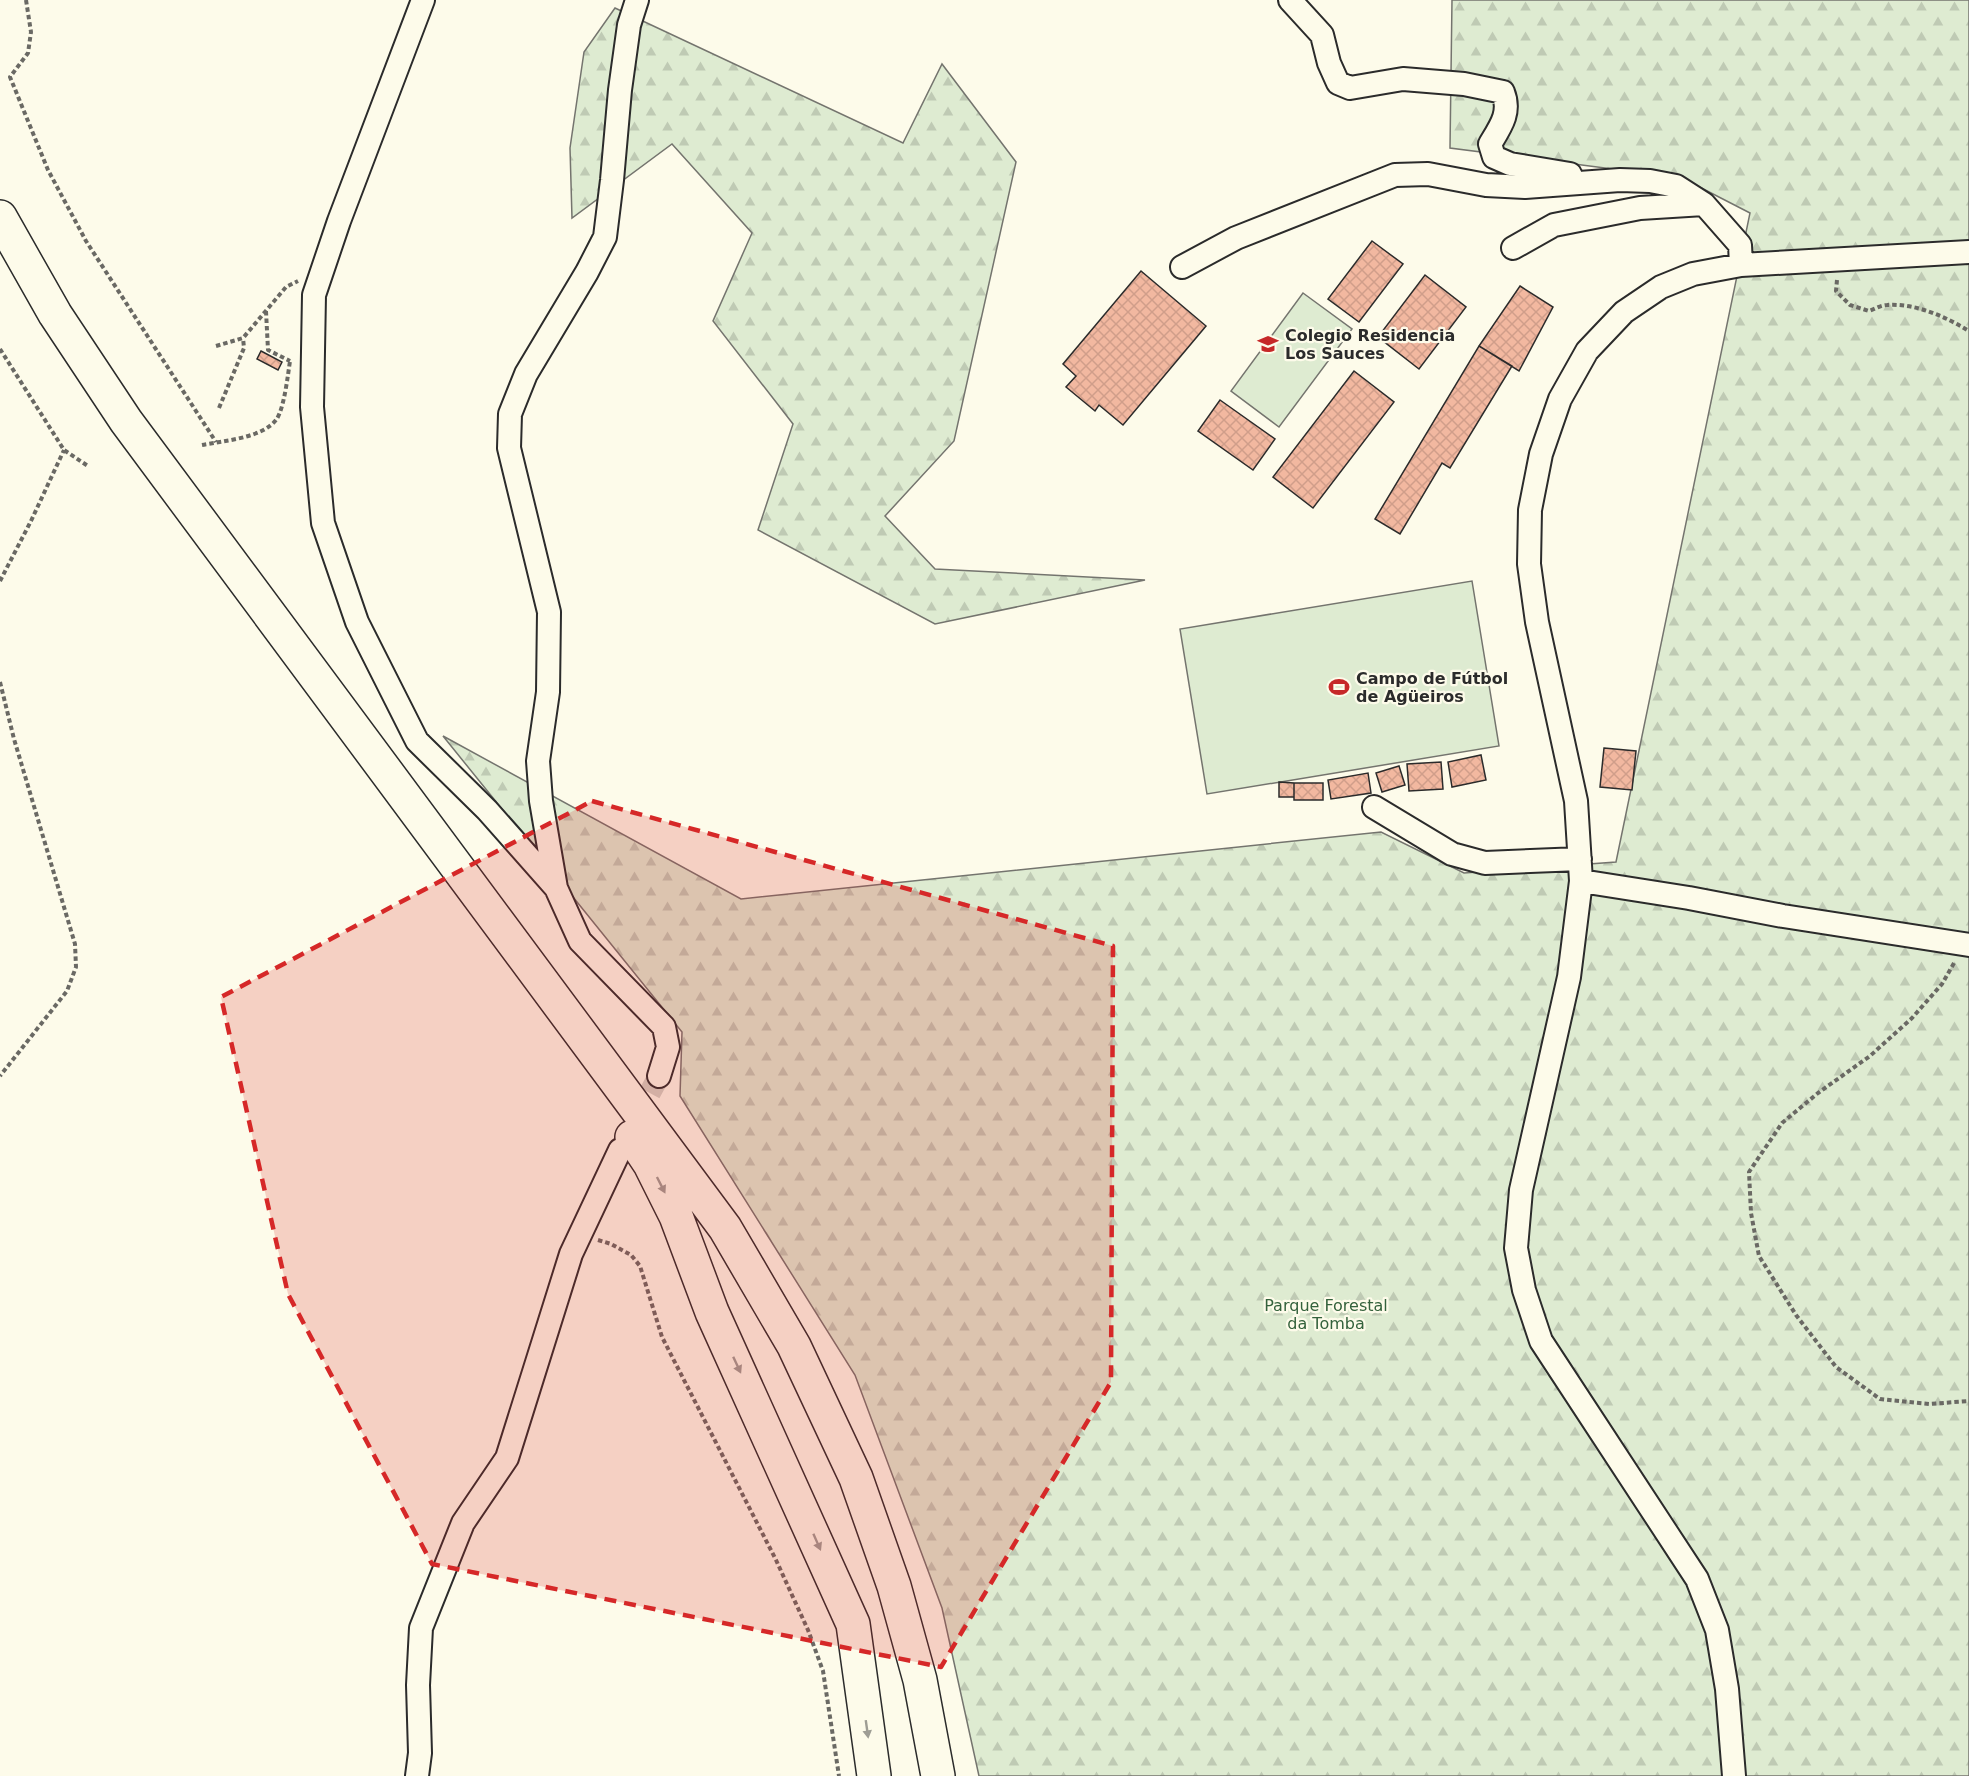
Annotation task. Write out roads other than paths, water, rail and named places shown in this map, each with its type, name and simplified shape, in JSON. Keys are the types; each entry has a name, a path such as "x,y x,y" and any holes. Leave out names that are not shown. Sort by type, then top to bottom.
{"highway":[{"path":"0,217 55,314 126,421 725,1228 794,1346 856,1478 894,1586 920,1680 938,1776"},
{"path":"422,821 465,905 635,1140 650,1164 676,1216 712,1312 853,1623 874,1776"}],"street":[{"path":"423,0 339,221 314,295 313,417 323,523 357,622 417,741 487,810 556,888"},
{"path":"637,0 629,25 620,90 605,237 587,272 526,374 510,414 509,448 549,612 548,692 538,761 541,801 556,888 580,941 664,1027 668,1047 659,1076"},
{"path":"1290,0 1322,35 1329,63 1338,83 1350,88 1403,79 1464,84 1503,92 1507,102 1507,113 1490,144 1494,158 1547,172 1650,181 1676,186 1704,204 1740,245 1741,265"},
{"path":"1182,267 1236,238 1395,175 1428,174 1486,185 1525,187 1620,180"},
{"path":"1513,248 1554,225 1640,208 1704,204"},
{"path":"1734,1776 1727,1689 1717,1630 1697,1579 1541,1341 1524,1290 1516,1248 1521,1190 1569,977 1580,870 1576,801 1537,622 1529,564 1530,510 1541,454 1560,399 1587,351 1624,312 1661,287 1693,274 1741,265 1969,252"},
{"path":"1374,807 1452,854 1485,863 1580,870 1689,898 1783,916 1967,945"},
{"path":"417,1776 420,1753 418,1685 421,1628 463,1523 507,1458 571,1254 620,1150"}],"tunnel":[{"path":"634,1122 659,1076"}],"place":[{"name":"Colegio Residencia Los Sauces","path":"1268,344"},
{"name":"Campo de Fútbol de Agüeiros","path":"1339,687"}],"park label":[{"name":"Parque Forestal da Tomba","path":"1326,1314"}]}
